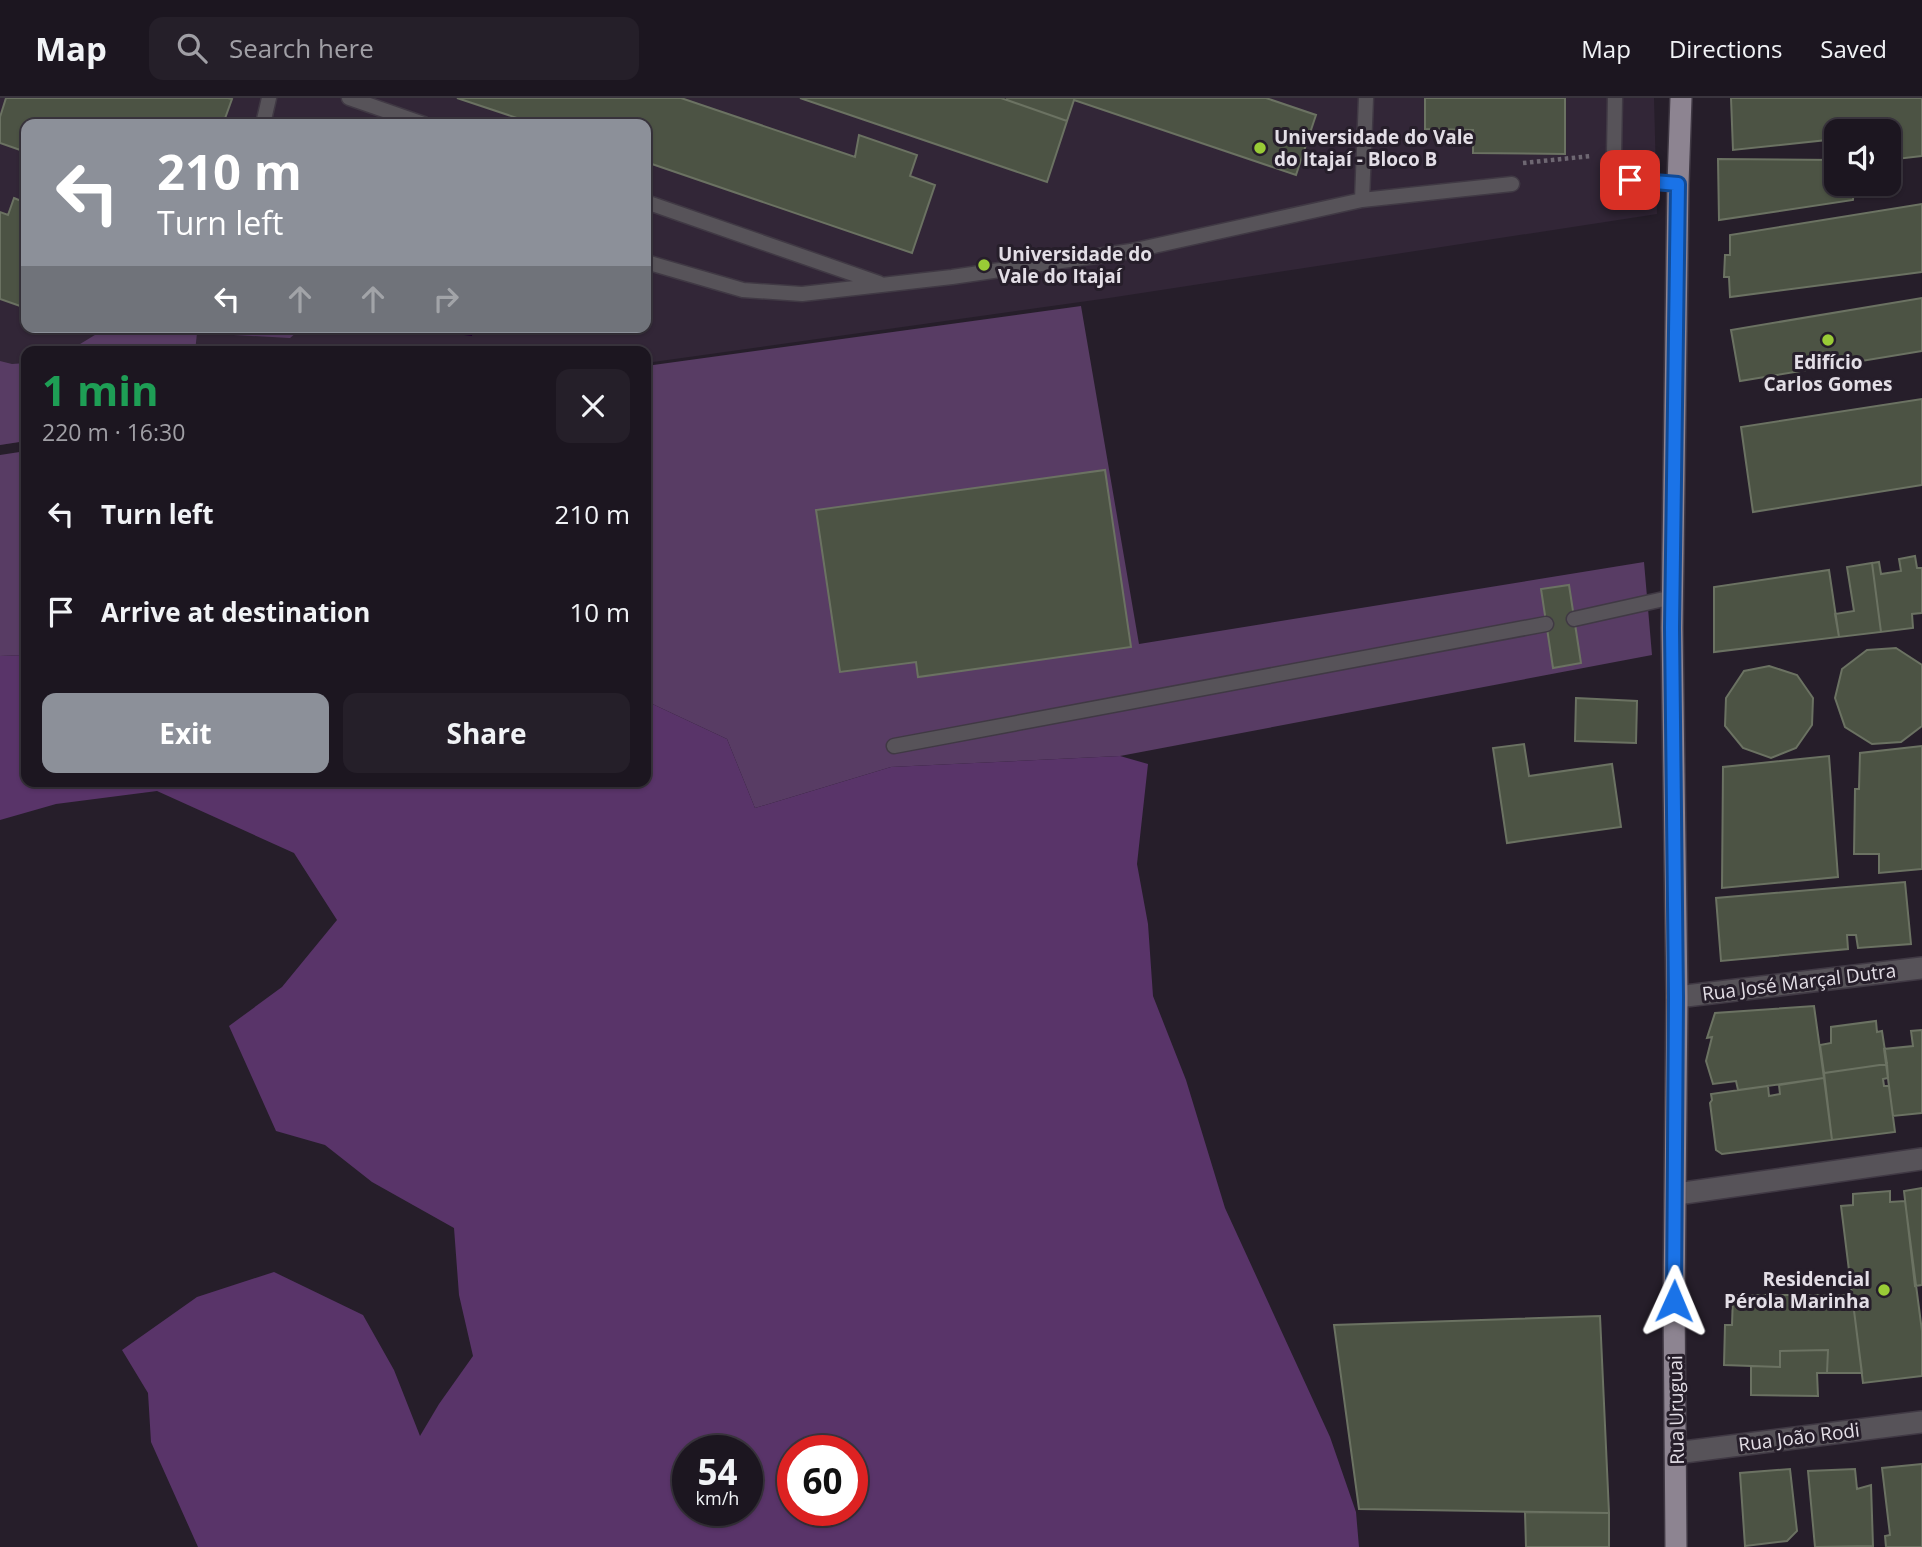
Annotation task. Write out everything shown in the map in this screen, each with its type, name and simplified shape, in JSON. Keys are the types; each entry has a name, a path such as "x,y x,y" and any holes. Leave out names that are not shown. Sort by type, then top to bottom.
{"main road":[{"name":"Rua Uruguai","path":"1676,1547 1673,597 1681,98"}],"street":[{"name":"Rua José Marçal Dutra","path":"1676,997 1922,968"},
{"path":"1676,1194 1922,1159"},
{"name":"Rua João Rodi","path":"1676,1453 1922,1422"}],"lane":[{"path":"264,119 269,98"},
{"path":"349,98 410,119"},
{"path":"1363,200 1366,98"},
{"path":"1615,98 1614,155 1630,180 1678,184"},
{"path":"651,263 743,290 802,294 1131,251 1363,200 1512,184"},
{"path":"651,204 884,285"},
{"path":"1574,619 1673,597"},
{"path":"894,746 1546,624"}],"shaded area":[{"name":"Universidade do Vale do Itajaí","path":"0,98 1654,98 1657,214 1109,298 651,362 651,346 21,346 21,442 0,445"},
{"path":"1081,306 1139,644 1644,562 1652,655 1120,756 891,767 755,808 727,739 651,703 651,365"},
{"path":"98,333 197,333 196,346 77,346"},
{"path":"197,333 296,333 290,338"},
{"path":"448,333 472,333 472,336"},
{"path":"0,361 21,363 21,442 0,445"},
{"path":"21,452 21,655 0,656 0,455"},
{"path":"21,655 21,787 651,787 651,703 727,739 755,808 891,767 1120,756 1148,764 1137,864 1148,924 1153,996 1186,1080 1225,1208 1330,1437 1356,1512 1359,1547 198,1547 151,1442 148,1393 122,1350 197,1297 274,1272 363,1315 394,1370 420,1436 473,1356 459,1295 454,1228 372,1182 325,1145 276,1131 229,1026 282,987 337,920 294,853 157,791 56,804 0,820 0,656"}],"building":[{"path":"6,98 232,99 225,119 21,119 21,150 0,143 0,117"},
{"path":"457,98 681,98 855,157 859,135 917,155 910,176 935,185 912,253 651,164 651,119 520,119"},
{"path":"800,98 1001,98 1067,121 1047,182"},
{"name":"Universidade do Vale do Itajaí - Bloco B","path":"1007,98 1266,98 1316,115 1296,175 1074,100 1067,121"},
{"path":"1425,98 1565,98 1565,154 1473,153 1473,130 1425,129"},
{"path":"1731,98 1922,98 1922,156 1901,158 1901,119 1824,119 1824,140 1733,150"},
{"path":"1718,159 1824,160 1824,196 1853,196 1853,200 1719,220"},
{"path":"14,198 21,201 21,306 0,299 0,212 8,215"},
{"path":"1922,204 1922,272 1730,297 1729,277 1724,277 1725,255 1730,255 1730,235"},
{"name":"Edifício Carlos Gomes","path":"1922,298 1922,351 1740,381 1731,330"},
{"path":"1922,399 1922,485 1753,512 1741,427"},
{"path":"1105,470 1131,647 918,677 916,662 840,672 816,510"},
{"path":"1915,556 1917,568 1922,568 1922,613 1912,614 1913,628 1881,632 1872,563 1879,562 1881,574 1901,571 1899,559"},
{"path":"1872,563 1881,632 1839,637 1835,614 1854,611 1847,567"},
{"path":"1829,570 1839,637 1714,652 1714,587"},
{"path":"1569,585 1581,663 1553,668 1541,589"},
{"path":"1896,648 1922,665 1922,726 1901,742 1872,744 1845,727 1835,698 1842,669 1867,650"},
{"path":"1769,666 1797,675 1813,698 1812,725 1796,748 1771,758 1743,748 1725,726 1726,698 1744,671"},
{"path":"1576,698 1637,701 1636,743 1575,741"},
{"path":"1524,744 1529,776 1612,764 1621,827 1507,843 1493,748"},
{"path":"1922,746 1922,869 1879,873 1879,854 1854,854 1855,789 1859,789 1860,753"},
{"path":"1829,756 1838,877 1722,888 1723,767"},
{"path":"1905,882 1911,944 1858,948 1856,935 1847,935 1848,949 1721,961 1716,898"},
{"path":"1814,1006 1824,1078 1738,1090 1736,1081 1713,1084 1706,1061 1712,1037 1707,1038 1715,1013"},
{"path":"1876,1021 1877,1032 1882,1031 1887,1064 1824,1073 1820,1045 1831,1043 1831,1027"},
{"path":"1922,1030 1922,1113 1893,1116 1884,1049 1913,1046 1911,1031"},
{"path":"1887,1064 1888,1078 1883,1079 1884,1086 1889,1086 1895,1132 1832,1140 1824,1073"},
{"path":"1824,1078 1832,1140 1722,1154 1716,1150 1711,1094 1768,1086 1769,1096 1780,1094 1779,1085"},
{"path":"1922,1188 1922,1285 1915,1286 1904,1191"},
{"name":"Residencial Pérola Marinha","path":"1890,1191 1890,1202 1905,1201 1922,1331 1922,1376 1863,1383 1841,1206 1853,1205 1853,1194"},
{"path":"1733,1295 1852,1295 1862,1373 1827,1373 1828,1350 1780,1351 1780,1367 1724,1365 1725,1325 1732,1325"},
{"path":"1600,1316 1609,1513 1359,1509 1334,1325"},
{"path":"1828,1350 1827,1373 1817,1373 1818,1396 1751,1395 1751,1366 1780,1367 1780,1351"},
{"path":"1922,1464 1922,1547 1886,1547 1885,1536 1890,1535 1882,1468"},
{"path":"1790,1469 1797,1531 1787,1541 1745,1546 1740,1473"},
{"path":"1855,1469 1857,1489 1871,1485 1873,1546 1815,1547 1808,1471"},
{"path":"1525,1512 1609,1513 1609,1547 1526,1547"}],"place":[{"name":"Universidade do Vale do Itajaí - Bloco B","path":"1260,148"},
{"name":"Universidade do Vale do Itajaí","path":"984,265"},
{"name":"Edifício Carlos Gomes","path":"1828,340"},
{"name":"Residencial Pérola Marinha","path":"1884,1290"}],"route":[{"path":"1630,180 1678,184 1672,628 1676,997 1674,1301"}]}
